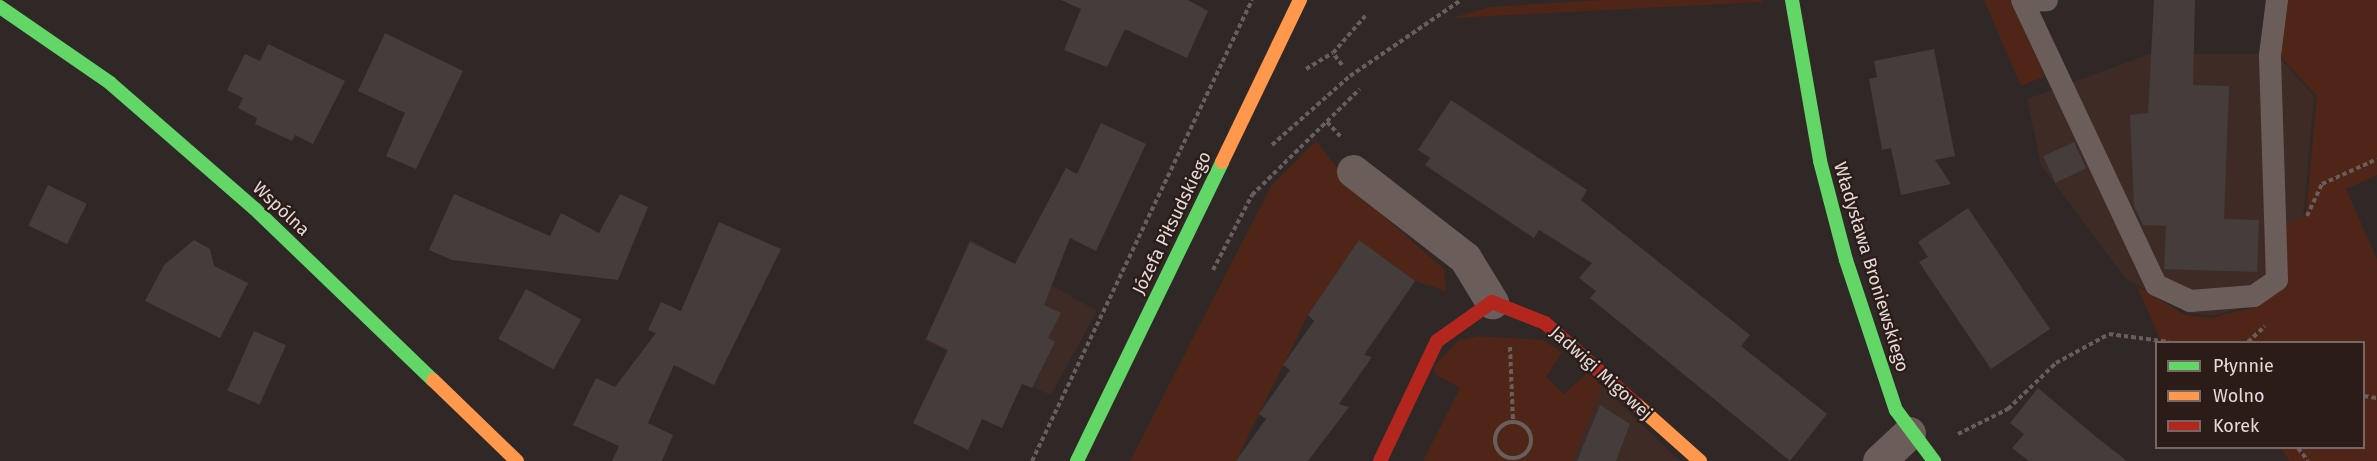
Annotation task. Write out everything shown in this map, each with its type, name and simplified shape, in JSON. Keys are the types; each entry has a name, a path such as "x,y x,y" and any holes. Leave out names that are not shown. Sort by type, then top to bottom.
{"street":[{"name":"Józefa Piłsudskiego","path":"1077,461 1300,0"},
{"name":"Władysława Broniewskiego","path":"1792,0 1820,160 1843,249 1896,410 1909,433 1934,461"},
{"name":"Wspólna","path":"0,7 110,83 255,209 517,461"},
{"path":"1353,171 1466,258 1492,302 1437,341 1380,461"},
{"name":"Jadwigi Migowej","path":"1492,302 1534,314 1676,454 1700,461"},
{"path":"1879,461 1909,433"}],"lane":[{"path":"2047,0 2022,1 2156,285 2190,302 2254,296 2277,280 2270,55 2277,0"}],"path":[{"path":"1032,461 1252,0"},
{"path":"1269,147 1350,76 1461,0"},
{"path":"1299,70 1333,52 1366,15"},
{"path":"1333,52 1342,65"},
{"path":"1208,279 1252,195 1360,89"},
{"path":"2307,214 2322,184 2377,159"},
{"path":"1513,422 1510,341 1534,314"},
{"path":"1951,440 1967,425 2008,409 2056,363 2109,334 2162,341"},
{"path":"1513,422 1531,435 1530,447 1517,458 1505,456 1495,441 1502,425 1513,422"}],"shaded area":[{"path":"1602,0 1761,0 1763,2 1453,18 1489,7"},
{"path":"1984,0 2010,0 2045,76 2021,86"},
{"path":"2286,0 2377,0 2377,175 2346,189 2377,259 2377,461 2290,461 2281,449 2365,449 2365,341 2161,341 2137,286 2185,315 2211,318 2254,307 2286,225 2306,216 2317,96 2279,55"},
{"path":"2150,54 2276,54 2314,96 2303,219 2284,225 2282,287 2253,305 2212,316 2187,313 2125,278 2041,165 2027,99"},
{"path":"1316,141 1357,193 1444,269 1446,291 1415,281 1359,241 1308,315 1236,461 1130,461 1271,186"},
{"path":"970,239 1097,311 1051,395 925,341"},
{"path":"1478,336 1543,340 1562,352 1546,377 1564,394 1587,373 1602,386 1572,461 1423,461 1460,388 1435,374 1434,366 1459,340"},
{"path":"1602,386 1680,461 1572,461"}],"building":[{"path":"1061,0 1188,0 1208,11 1187,58 1125,29 1107,67 1064,50 1081,9"},
{"path":"2154,0 2195,0 2193,85 2229,86 2224,219 2259,220 2257,272 2164,269 2166,226 2143,225 2134,206 2130,115 2148,113"},
{"path":"385,33 463,71 416,169 386,156 405,113 358,91"},
{"path":"268,44 345,81 313,144 295,135 292,141 255,124 257,118 238,108 243,98 227,90 245,54 260,61"},
{"path":"1934,49 1955,156 1935,160 1951,184 1901,195 1891,148 1882,150 1869,79 1877,77 1874,61"},
{"path":"1451,100 1587,190 1581,200 1750,335 1741,346 1827,414 1790,461 1590,298 1596,291 1579,278 1592,263 1539,230 1534,238 1425,165 1430,158 1418,150"},
{"path":"1101,123 1146,144 1096,251 1070,238 1044,305 1061,313 1048,338 1055,342 1032,388 1022,384 1002,428 982,419 968,450 913,423 948,350 926,339 970,242 1015,264 1066,168 1077,174"},
{"path":"2074,142 2086,168 2055,183 2043,156"},
{"path":"48,185 87,204 67,244 28,225"},
{"path":"454,194 550,236 561,213 599,233 620,194 648,207 618,280 452,260 429,250"},
{"path":"1968,208 2050,329 1991,369 1919,262 1928,257 1918,242"},
{"path":"719,222 781,249 714,385 674,365 648,423 673,435 662,461 612,461 619,446 573,425 596,378 615,387 656,333 648,330 661,302 681,311"},
{"path":"194,240 210,249 214,266 248,283 220,338 145,301 164,265"},
{"path":"1359,240 1415,281 1364,355 1372,357 1339,404 1349,407 1308,461 1236,461 1266,419 1259,414 1290,370 1283,365 1314,321 1308,315"},
{"path":"526,289 581,320 553,369 498,339"},
{"path":"254,331 286,345 260,405 228,390"},
{"path":"2038,388 2127,461 2029,461 2012,448 2024,434 2010,423"},
{"path":"1600,405 1630,424 1616,461 1577,461"}],"traffic: fast":[{"path":"1792,0 1820,161 1846,260 1896,410 1934,461"},
{"path":"0,7 110,83 255,209 433,380"},
{"path":"1077,461 1222,162"}],"traffic: slow":[{"path":"1222,162 1300,0"},
{"path":"433,380 517,461"},
{"path":"1636,404 1700,461"}],"traffic: jam":[{"path":"1380,461 1437,341 1492,302 1545,323 1636,404"}]}
